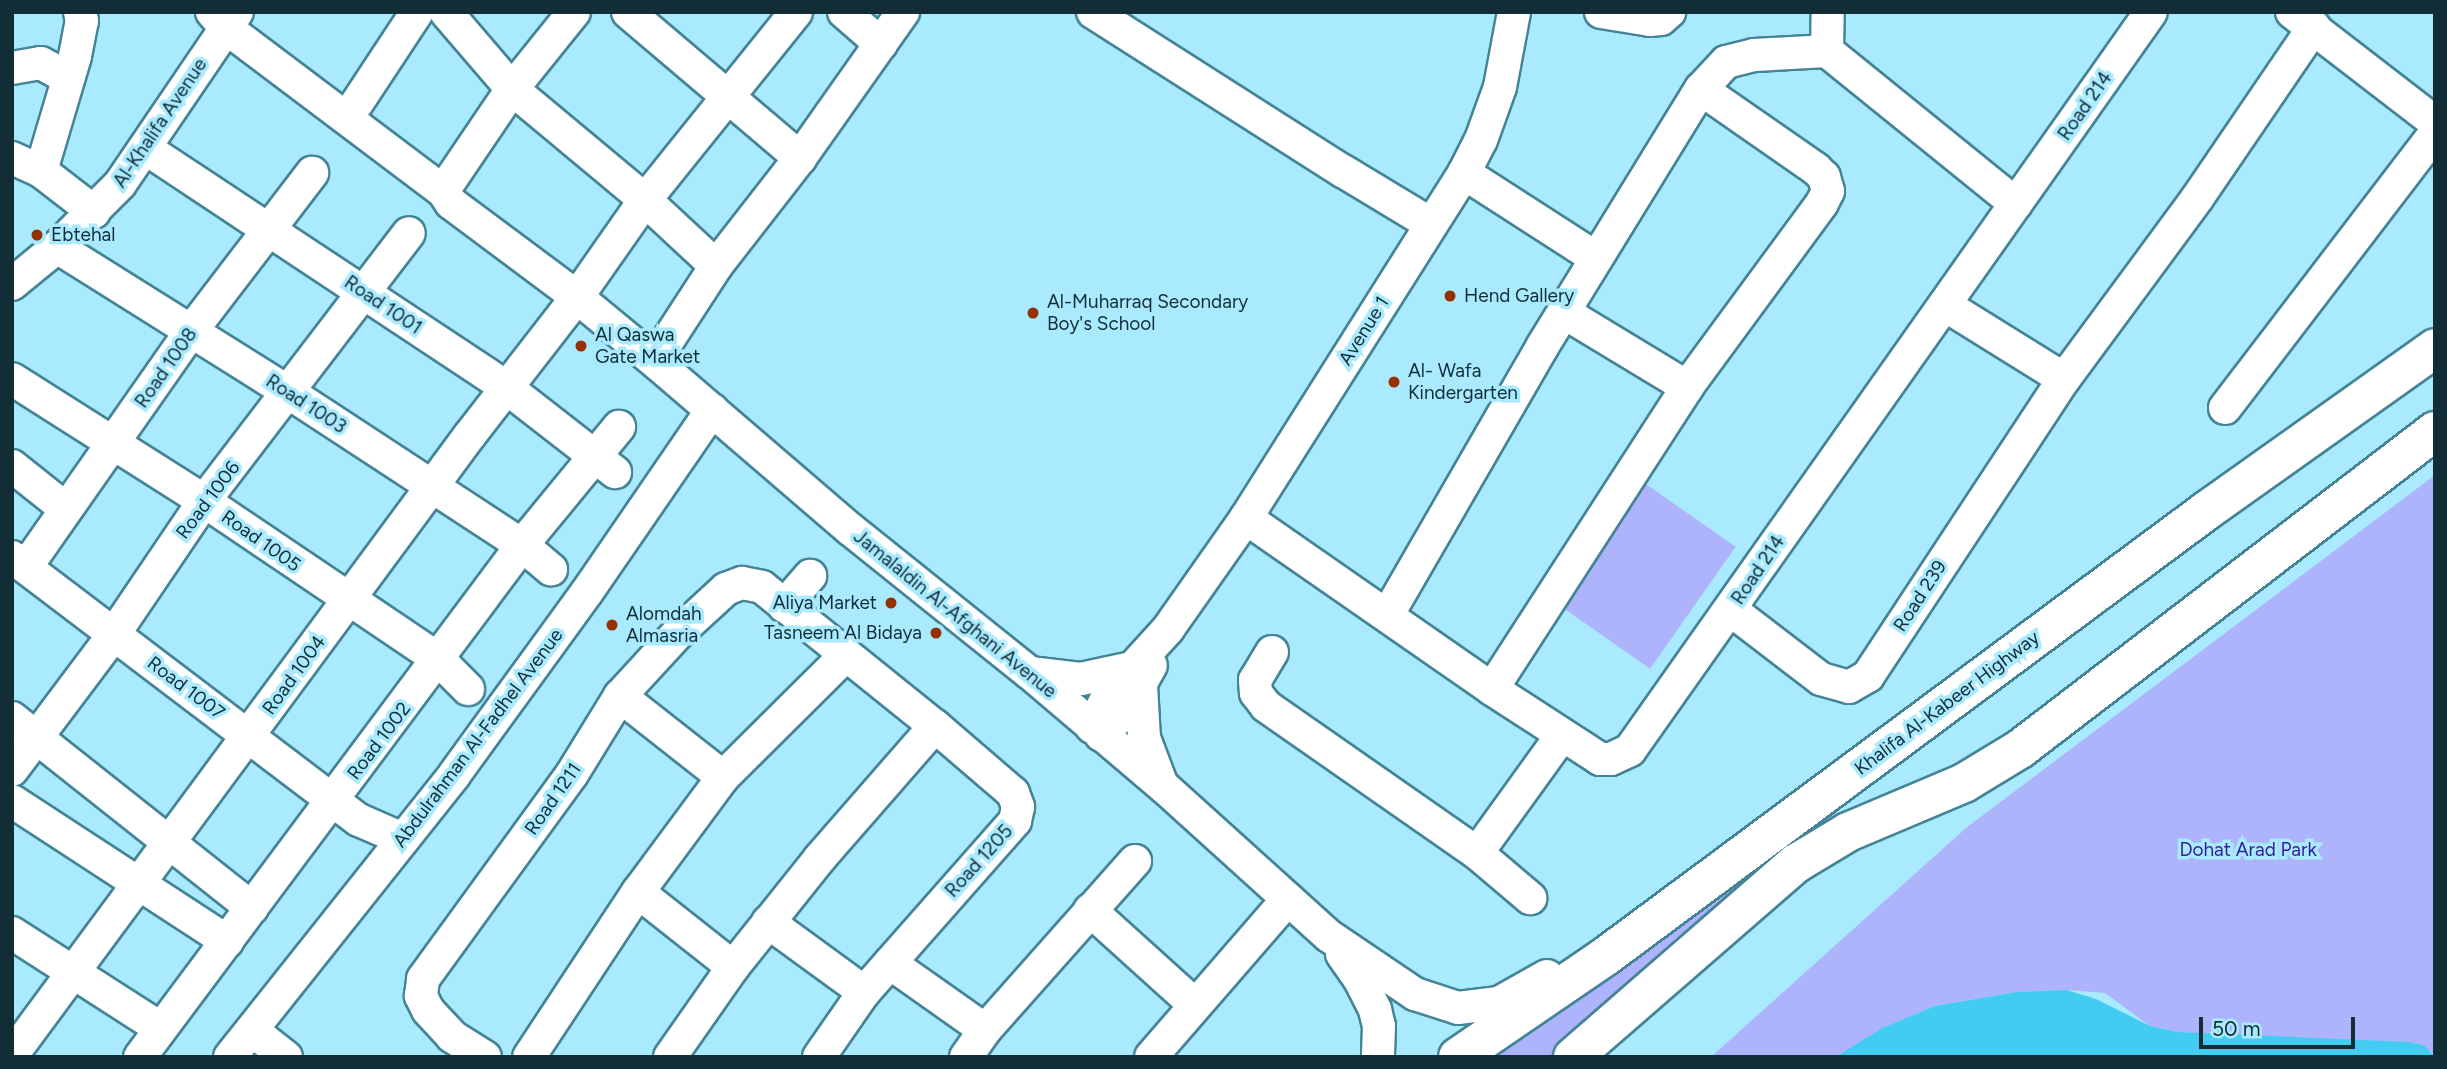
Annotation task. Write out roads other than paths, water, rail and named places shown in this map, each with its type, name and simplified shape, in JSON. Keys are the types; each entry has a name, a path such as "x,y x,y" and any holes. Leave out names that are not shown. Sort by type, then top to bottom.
{"main road":[{"name":"Khalifa Al-Kabeer Highway","path":"1458,1057 1606,956 2195,519 2435,348"},
{"path":"1573,1057 1795,864 1848,832 1964,783 2020,749 2435,431"}],"street":[{"path":"41,171 82,21 80,12"},
{"path":"357,103 417,12"},
{"path":"446,12 512,89 645,200 716,266"},
{"path":"443,191 512,89 574,12"},
{"path":"628,12 800,158"},
{"name":"Road 1004","path":"18,1052 71,972 577,297 645,200 796,12"},
{"path":"844,12 881,44"},
{"path":"668,340 716,266 800,158 903,12"},
{"path":"1093,12 1331,164 1431,224"},
{"name":"Avenue 1","path":"1097,731 1108,695 1136,676 1246,518 1464,173 1481,140 1500,87 1514,12"},
{"path":"1601,12 1650,20 1661,19 1669,12"},
{"path":"1827,51 1828,12"},
{"name":"Road 214","path":"1246,518 1388,614 1492,689 1600,759 1611,760 1630,750 2151,12"},
{"name":"Al-Khalifa Avenue","path":"12,284 57,247 120,184 225,17"},
{"name":"Jamalaldin Al-Afghani Avenue","path":"225,17 443,191 464,199 558,271 577,297 850,529 1030,673 1164,787 1329,936 1395,983 1415,994 1458,1008 1499,1003 1524,991 1571,961 1589,956 1606,956"},
{"path":"2303,20 2435,122"},
{"name":"Road 239","path":"1731,610 1821,679 1849,687 1868,676 2064,379 2198,197 2303,20"},
{"path":"1388,614 1596,258 1701,89 1726,62 1754,55 1827,51 2016,204"},
{"path":"12,68 41,63 68,78"},
{"path":"1492,689 1687,387 1822,204 1828,191 1824,177 1816,169 1701,89"},
{"path":"2225,408 2435,133"},
{"name":"Road 1001","path":"145,148 507,388 605,465"},
{"path":"12,158 41,171 94,212"},
{"name":"Road 1008","path":"19,562 66,509 192,330 270,232 312,173"},
{"path":"1464,173 1596,258"},
{"name":"Road 1006","path":"12,770 114,634 204,501 409,233"},
{"name":"Road 1003","path":"57,247 288,392 522,545 551,569"},
{"path":"1945,305 2064,379"},
{"path":"1565,313 1687,387"},
{"name":"Road 1005","path":"15,386 113,443 204,501 349,602 437,658 468,689"},
{"name":"Abdulrahman Al-Fadhel Avenue","path":"230,1057 396,850 587,592 712,410"},
{"name":"Road 1002","path":"140,1057 160,1027 334,801 522,545 605,465 619,427"},
{"path":"12,466 66,509"},
{"name":"Road 1007","path":"19,562 396,850"},
{"path":"784,606 810,576"},
{"name":"Road 1205","path":"742,583 762,587 935,726 1013,793 1018,807 1015,821 951,890 864,992 819,1057"},
{"name":"Road 1211","path":"485,1057 444,1047 421,996 423,979 572,774 620,696 677,634 726,589 742,583"},
{"path":"1272,652 1255,680 1256,693 1266,706 1477,853 1530,898"},
{"path":"529,1057 638,891 723,777 846,655"},
{"path":"1030,673 1081,679 1136,676 1144,738 1164,787"},
{"path":"620,696 723,777"},
{"path":"12,718 252,908"},
{"path":"670,1057 768,922 935,726"},
{"path":"1477,853 1562,735"},
{"path":"12,801 227,941"},
{"path":"966,1057 985,1030 1135,861"},
{"path":"638,891 733,967"},
{"path":"1151,1057 1194,1004 1288,899"},
{"path":"1090,911 1194,1004"},
{"path":"768,922 864,992"},
{"path":"12,933 160,1027"},
{"name":"Jamalaldin Al-Afghani Avenue","path":"1329,936 1368,994 1378,1026 1378,1057"},
{"path":"890,963 985,1030"},
{"path":"253,1031 286,1057"}],"place":[{"name":"Ebtehal","path":"37,235"},
{"name":"Hend Gallery","path":"1450,296"},
{"name":"Al-Muharraq Secondary Boy's School","path":"1033,313"},
{"name":"Al Qaswa Gate Market","path":"581,346"},
{"name":"Al- Wafa Kindergarten","path":"1394,382"},
{"name":"Aliya Market","path":"891,603"},
{"name":"Alomdah Almasria","path":"612,625"},
{"name":"Tasneem Al Bidaya","path":"936,633"}],"park label":[{"name":"Dohat Arad Park","path":"2248,850"}]}
